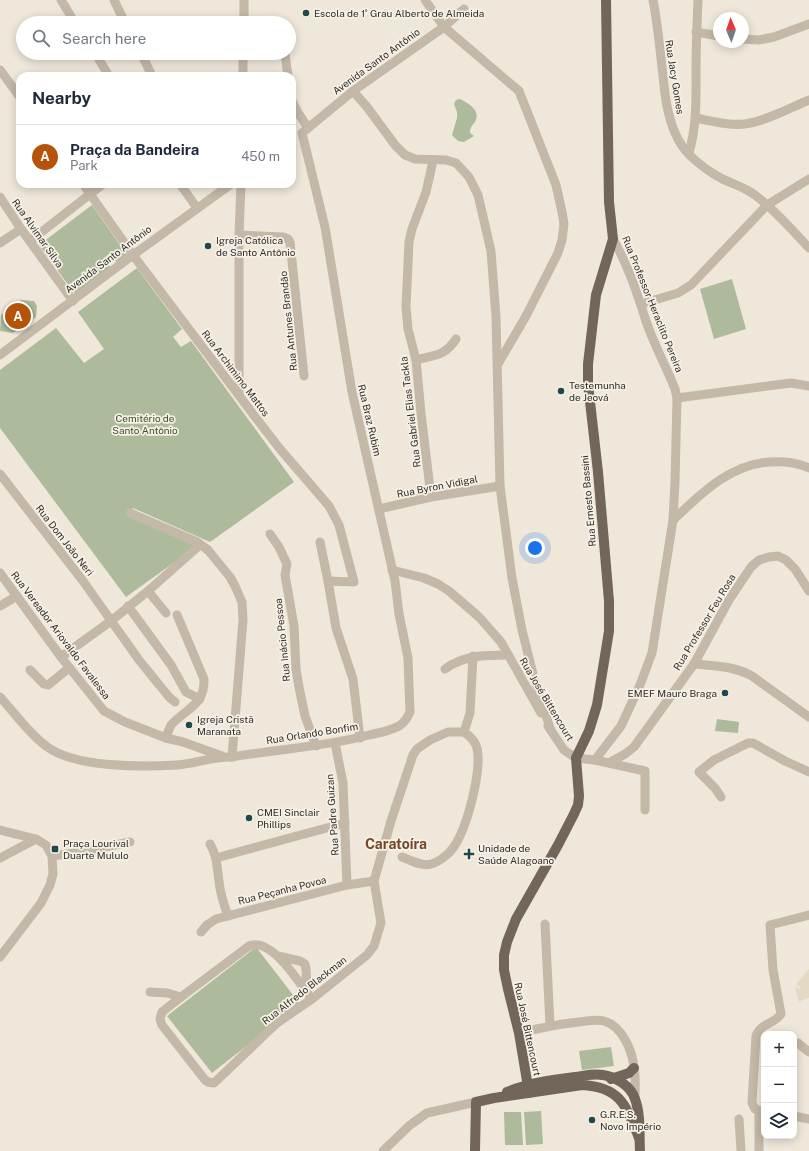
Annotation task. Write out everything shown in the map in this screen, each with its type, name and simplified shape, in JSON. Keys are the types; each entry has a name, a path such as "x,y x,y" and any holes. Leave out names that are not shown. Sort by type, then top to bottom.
{"main road":[{"name":"Rua Professor Heraclito Pereira","path":"606,0 609,202 613,239"},
{"name":"Rua Ernesto Bassini","path":"576,758 589,731 597,705 609,631 609,601 598,472 588,390 588,364 596,295 613,239"},
{"name":"Rua José Bittencourt","path":"528,1089 519,1034 504,970 504,955 507,942 516,919 558,845 578,804 579,796 576,758"},
{"path":"591,1085 629,1073 634,1068"},
{"path":"475,1151 476,1102 595,1074 614,1078 626,1085 635,1098 640,1151"},
{"path":"528,1089 582,1085 591,1085 604,1088 621,1100 628,1111 639,1138"}],"street":[{"path":"60,0 70,16"},
{"path":"114,0 122,16"},
{"path":"244,0 244,16"},
{"path":"424,0 444,27 515,86 522,96 556,185 564,224 562,240 558,253 526,316 498,364"},
{"name":"Rua Jacy Gomes","path":"653,0 666,104 671,122 679,141 705,168 718,176 743,187 767,205 809,248"},
{"path":"689,153 696,118 696,32 698,0"},
{"name":"Avenida Santo Antônio","path":"305,131 353,91 444,27 464,9"},
{"path":"749,39 759,40 774,37 809,24"},
{"path":"696,32 713,35"},
{"path":"99,60 107,72"},
{"path":"144,60 150,72"},
{"path":"243,60 243,72"},
{"path":"286,60 287,72"},
{"path":"0,70 16,92"},
{"path":"353,91 367,107 395,145 406,155 414,159 433,161 446,160 456,163 469,176 478,195 491,251 498,364 500,486 512,578 522,630 534,678 551,731"},
{"path":"696,118 731,124 745,124 758,121 809,100"},
{"name":"Rua Braz Rubim","path":"296,109 305,131 324,227 352,392 392,570 398,614 408,658 410,712"},
{"name":"Rua Gabriel Elias Tackla","path":"431,497 416,360 408,329 406,307 409,242 426,192 433,161"},
{"path":"641,304 678,293 691,285 767,205 809,179"},
{"name":"Rua Archimimo Mattos","path":"86,188 133,255 280,449 331,510 339,525 354,582 328,580"},
{"path":"30,241 98,188"},
{"path":"183,188 197,208"},
{"name":"Avenida Santo Antônio","path":"0,356 133,255 226,188"},
{"path":"240,395 239,235 241,188"},
{"name":"Rua Alvimar Silva","path":"0,197 21,230 73,301"},
{"path":"0,243 21,230"},
{"name":"Rua Antunes Brandão","path":"239,235 282,237 288,239 293,262 304,376"},
{"name":"Rua Professor Heraclito Pereira","path":"595,760 621,726 640,685 652,652 673,520 675,482 677,398 669,373 646,322 641,304 622,255 613,239"},
{"path":"416,360 440,354 450,349 456,339"},
{"path":"677,398 791,383 809,386"},
{"path":"673,520 722,479 744,467 758,463 784,461 795,462 809,468"},
{"name":"Rua Dom João Neri","path":"0,474 83,581 139,660 174,702"},
{"name":"Rua Byron Vidigal","path":"379,509 431,497 500,486"},
{"path":"130,513 208,550 230,577 239,595 242,606 243,620 228,756"},
{"name":"Rua Inácio Pessoa","path":"270,534 279,547 287,564 285,575 294,626 296,669 305,716 316,746"},
{"path":"320,542 336,628 353,679 360,738"},
{"path":"61,657 148,592 200,545"},
{"name":"Rua Professor Feu Rosa","path":"609,763 634,747 694,664 751,566 759,560 778,556 786,560 795,569 809,591"},
{"name":"Rua José Bittencourt","path":"392,570 424,578 449,591 479,617 501,642 551,731 564,750 576,758"},
{"name":"Rua Vereador Ariovaldo Favalessa","path":"0,573 69,668 104,711"},
{"path":"148,592 166,613"},
{"path":"0,606 17,596"},
{"path":"128,606 171,665 186,692 200,699"},
{"path":"166,738 171,725 192,709 200,699 204,679 177,614"},
{"path":"445,669 460,660 473,656 508,655"},
{"path":"464,732 470,713 473,656"},
{"path":"694,664 722,666 744,671 809,717"},
{"path":"30,670 48,686 69,668"},
{"name":"Rua Orlando Bonfim","path":"0,697 38,740 50,749 68,757 96,763 154,766 180,765 228,756 316,746 360,738 393,729 407,719 410,712"},
{"name":"Rua Orlando Bonfim","path":"104,711 125,722 166,738 228,756"},
{"path":"374,881 391,821 413,755 417,749 430,740 448,732 464,732 472,738 477,747 478,764 476,783 466,822 457,842 448,853 431,864 424,865 402,857"},
{"name":"Rua Padre Guizan","path":"335,743 343,783 348,885"},
{"path":"721,797 715,788 699,772 714,760 744,744 750,743 809,772"},
{"path":"576,758 595,760 645,771 645,810"},
{"path":"216,858 345,823"},
{"path":"0,830 36,839 46,845 52,856 53,874 50,885 41,903 0,957"},
{"path":"0,858 36,839"},
{"path":"52,856 130,842"},
{"path":"210,844 216,858 220,889 228,916"},
{"name":"Rua Peçanha Povoa","path":"201,932 212,921 228,916 348,885 374,881"},
{"name":"Rua Alfredo Blackman","path":"181,997 162,1012 160,1019 161,1022 205,1080 211,1083 217,1081 276,1023 310,996 367,955 374,946 380,923 374,881"},
{"path":"761,1112 755,1109 753,1106 752,1096 756,1036 760,1029 781,1014 773,970 770,925 809,915"},
{"path":"545,924 550,1025"},
{"path":"150,992 167,993 181,997 249,946 258,944 267,947 278,956 310,996"},
{"name":"Rua Alfredo Blackman","path":"278,956 300,961 305,964 310,996"},
{"path":"519,1034 550,1025 595,1020 604,1021 612,1025 624,1038 630,1051 634,1068 635,1098"},
{"path":"798,1043 809,1052"},
{"path":"384,1151 410,1125 427,1113 476,1102"},
{"path":"797,1117 809,1119"},
{"path":"739,1119 741,1151"},
{"path":"759,1151 761,1125"}],"green space":[{"path":"459,99 473,107 477,114 477,118 470,131 470,133 474,136 464,142 458,141 452,135 457,118 457,112 454,104 456,100"},
{"path":"92,205 129,258 119,266 110,253 104,258 113,271 77,297 39,245"},
{"name":"Cemitério de Santo Antônio","path":"137,268 182,329 173,337 181,347 191,341 294,482 210,542 133,508 128,515 197,546 126,597 0,428 0,370 56,328 84,363 104,349 78,312"},
{"path":"732,279 746,329 714,339 700,289"},
{"path":"21,300 34,301 37,306 36,317 13,333 0,331 1,315"},
{"path":"717,719 739,722 738,733 715,731"},
{"path":"256,947 300,1004 212,1073 167,1016"},
{"path":"611,1047 614,1066 582,1070 579,1051"},
{"path":"541,1111 543,1144 526,1145 524,1112"},
{"path":"504,1112 521,1112 523,1145 505,1145"}],"shaded area":[{"path":"809,969 809,998 799,1002 795,987 800,989 800,987 796,984"}],"place":[{"name":"Escola de 1˚ Grau Alberto de Almeida","path":"306,13"},
{"name":"Igreja Católica de Santo Antônio","path":"208,246"},
{"name":"Praça da Bandeira","path":"18,316"},
{"name":"Testemunha de Jeová","path":"561,391"},
{"name":"EMEF Mauro Braga","path":"725,693"},
{"name":"Igreja Cristã Maranata","path":"189,725"},
{"name":"CMEI Sinclair Phillips","path":"249,818"},
{"name":"Praça Lourival Duarte Mululo","path":"55,849"},
{"name":"Unidade de Saúde Alagoano","path":"469,854"},
{"name":"G.R.E.S. Novo Império","path":"592,1120"}],"district":[{"name":"Caratoíra","path":"396,844"}]}
